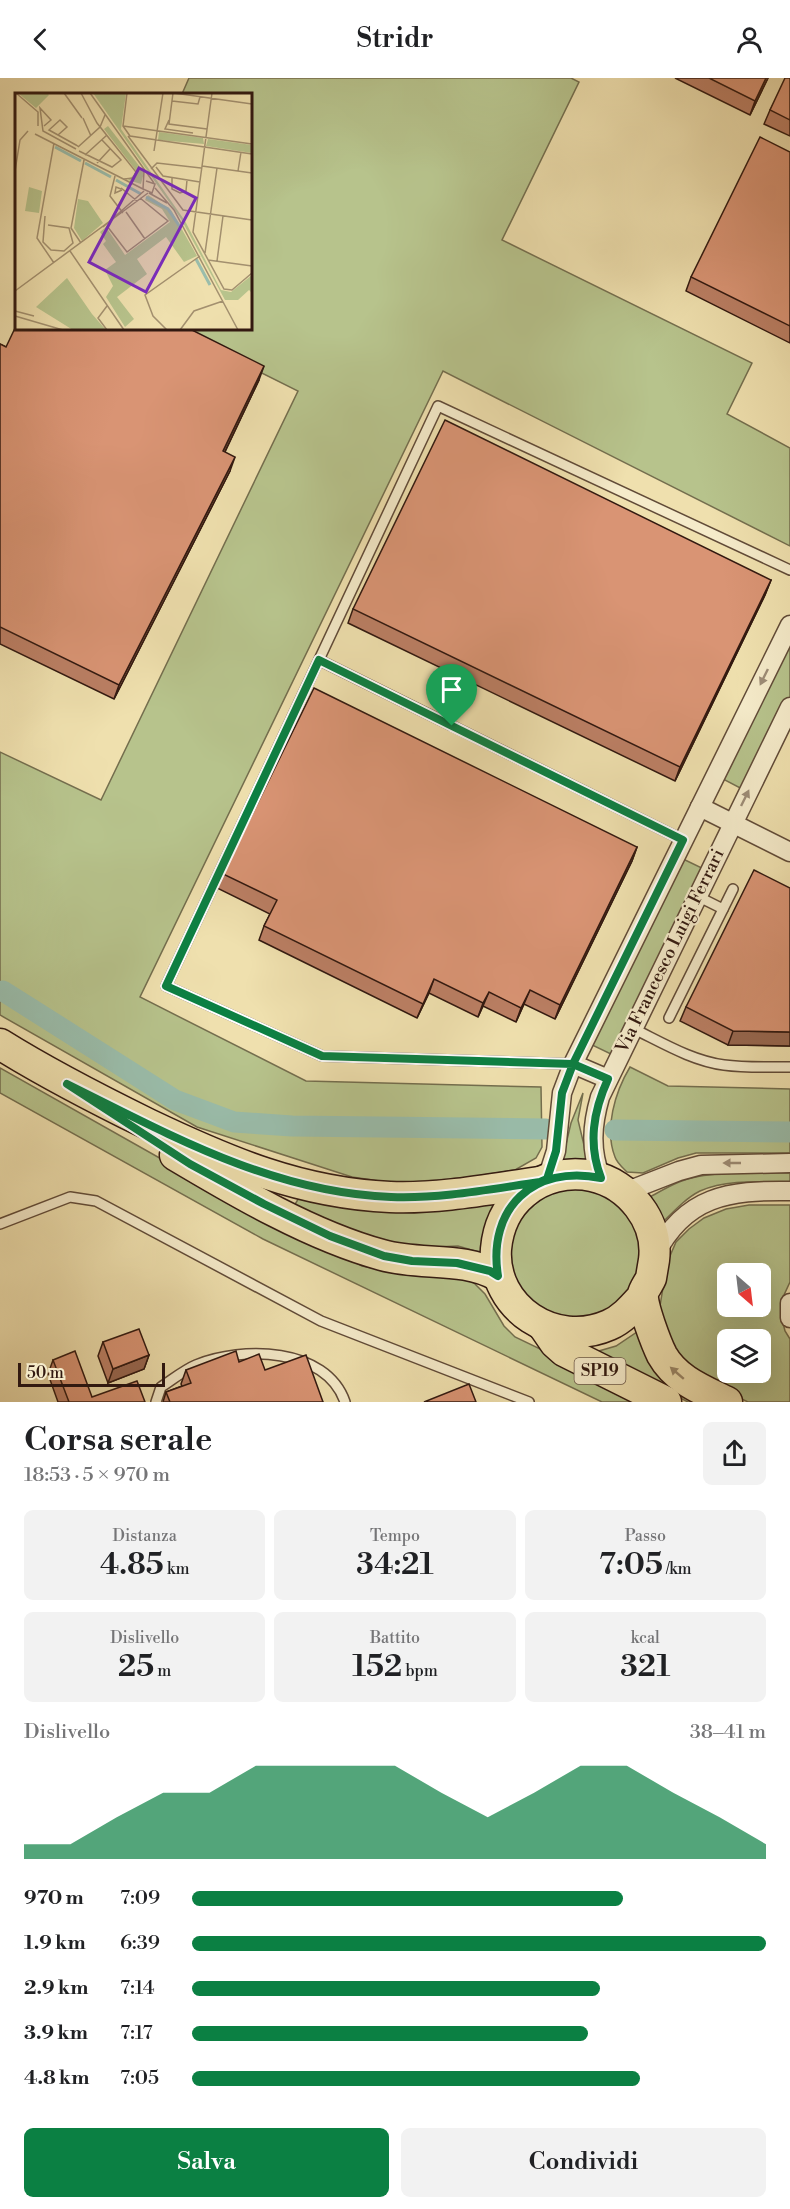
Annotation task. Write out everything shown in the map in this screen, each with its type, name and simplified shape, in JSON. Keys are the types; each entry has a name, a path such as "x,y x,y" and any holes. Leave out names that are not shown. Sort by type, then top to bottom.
{"main road":[{"path":"0,1044 67,1084 190,1164 273,1209 330,1236 384,1256 412,1261 457,1263 490,1271 498,1276"},
{"path":"67,1084 216,1155 256,1172 307,1186 359,1195 413,1197 543,1181 565,1175 583,1174 613,1185 642,1210 652,1233 654,1257 651,1277 643,1296 628,1313 609,1325 588,1332 566,1332 544,1327 524,1314 508,1297 498,1276 495,1258 502,1222 524,1192 543,1181"},
{"path":"643,1296 651,1328 662,1354 672,1369 694,1386 727,1402"},
{"name":"SP19","path":"544,1327 564,1351 666,1402"}],"street":[{"name":"Via Francesco Luigi Ferrari","path":"543,1181 556,1151 562,1093 573,1064 790,625"},
{"name":"Via Francesco Luigi Ferrari","path":"613,1185 593,1153 593,1128 600,1097 790,706"},
{"path":"700,807 790,852"},
{"path":"573,1064 608,1079"},
{"path":"613,1185 701,1165 790,1163"},
{"path":"654,1257 665,1236 679,1221 712,1199 751,1190 790,1191"},
{"path":"790,1303 790,1318"}],"lane":[{"path":"573,1064 322,1056 166,986 438,406 790,570"},
{"path":"319,660 683,840"},
{"path":"669,1018 733,889"},
{"path":"697,896 723,909"},
{"path":"633,1028 709,1062 730,1066 790,1067"},
{"path":"0,1224 70,1197 96,1201 321,1321 529,1402"},
{"path":"156,1402 161,1387 196,1365 242,1353 287,1356 317,1367 342,1392 345,1402"}],"green space":[{"path":"189,78 571,78 579,82 502,240 752,363 727,414 790,448 790,546 443,371 140,997 306,1081 541,1087 542,1147 536,1158 515,1170 464,1178 393,1183 352,1177 197,1127 0,1015 0,752 101,800 298,391 175,330 252,330 252,93 182,93"},
{"path":"790,638 790,697 744,790 721,778"},
{"path":"681,858 706,870 615,1056 590,1044"},
{"path":"630,1067 668,1086 790,1089 790,1153 696,1153 643,1173 627,1172 616,1159 612,1146 611,1123 616,1099"},
{"path":"0,1068 195,1178 362,1266 398,1273 463,1276 485,1294 504,1326 515,1337 650,1402 602,1402 263,1239 0,1093"},
{"path":"583,1093 578,1120 588,1162 562,1161 571,1123"},
{"path":"733,1173 790,1173 790,1182 733,1183 710,1187 685,1201 663,1222 650,1197 691,1178"},
{"path":"578,1182 622,1198 648,1261 609,1318 541,1316 511,1282 507,1236 533,1197"},
{"path":"517,1191 488,1227 482,1244 482,1253 458,1246 409,1248 382,1245 294,1206 300,1196"},
{"path":"749,1205 790,1205 790,1282 784,1295 781,1315 785,1331 790,1339 790,1402 748,1402 723,1390 678,1356 659,1312 667,1263 676,1242 704,1218 726,1209"},
{"path":"640,1330 701,1402 688,1402 592,1353 616,1346"}],"building":[{"path":"709,78 766,78 755,101"},
{"path":"785,78 790,78 790,120 770,110"},
{"path":"760,137 790,152 790,326 691,277"},
{"path":"15,328 15,330 192,330 264,366 223,451 235,457 119,685 0,627 0,344 6,347"},
{"path":"445,420 771,580 680,767 353,609"},
{"path":"314,688 637,847 560,1005 530,990 521,1008 489,992 483,1003 434,979 423,1004 264,926 277,900 223,874"},
{"path":"754,870 790,888 790,1032 733,1031 686,1007"},
{"path":"139,1329 149,1355 113,1369 103,1342"},
{"path":"75,1351 92,1397 137,1381 145,1402 69,1402 53,1360"},
{"path":"236,1351 239,1362 259,1354 265,1370 306,1355 323,1402 170,1402 166,1392 191,1383 186,1370"},
{"path":"469,1384 476,1402 424,1402"}],"waterway":[{"path":"3,991 175,1100 234,1122 292,1126 546,1129"},
{"path":"615,1130 790,1132"}],"route":[{"path":"452,726 319,660 166,986 322,1056 573,1064 608,1079 594,1118 592,1140 593,1153 601,1178 583,1174 565,1175 547,1179 524,1192 502,1222 495,1258 498,1276 490,1271 457,1263 412,1261 384,1256 350,1245 292,1219 190,1164 67,1084 256,1172 307,1186 359,1195 413,1197 540,1182 547,1179 556,1151 562,1093 573,1064 683,840 452,726"}]}
